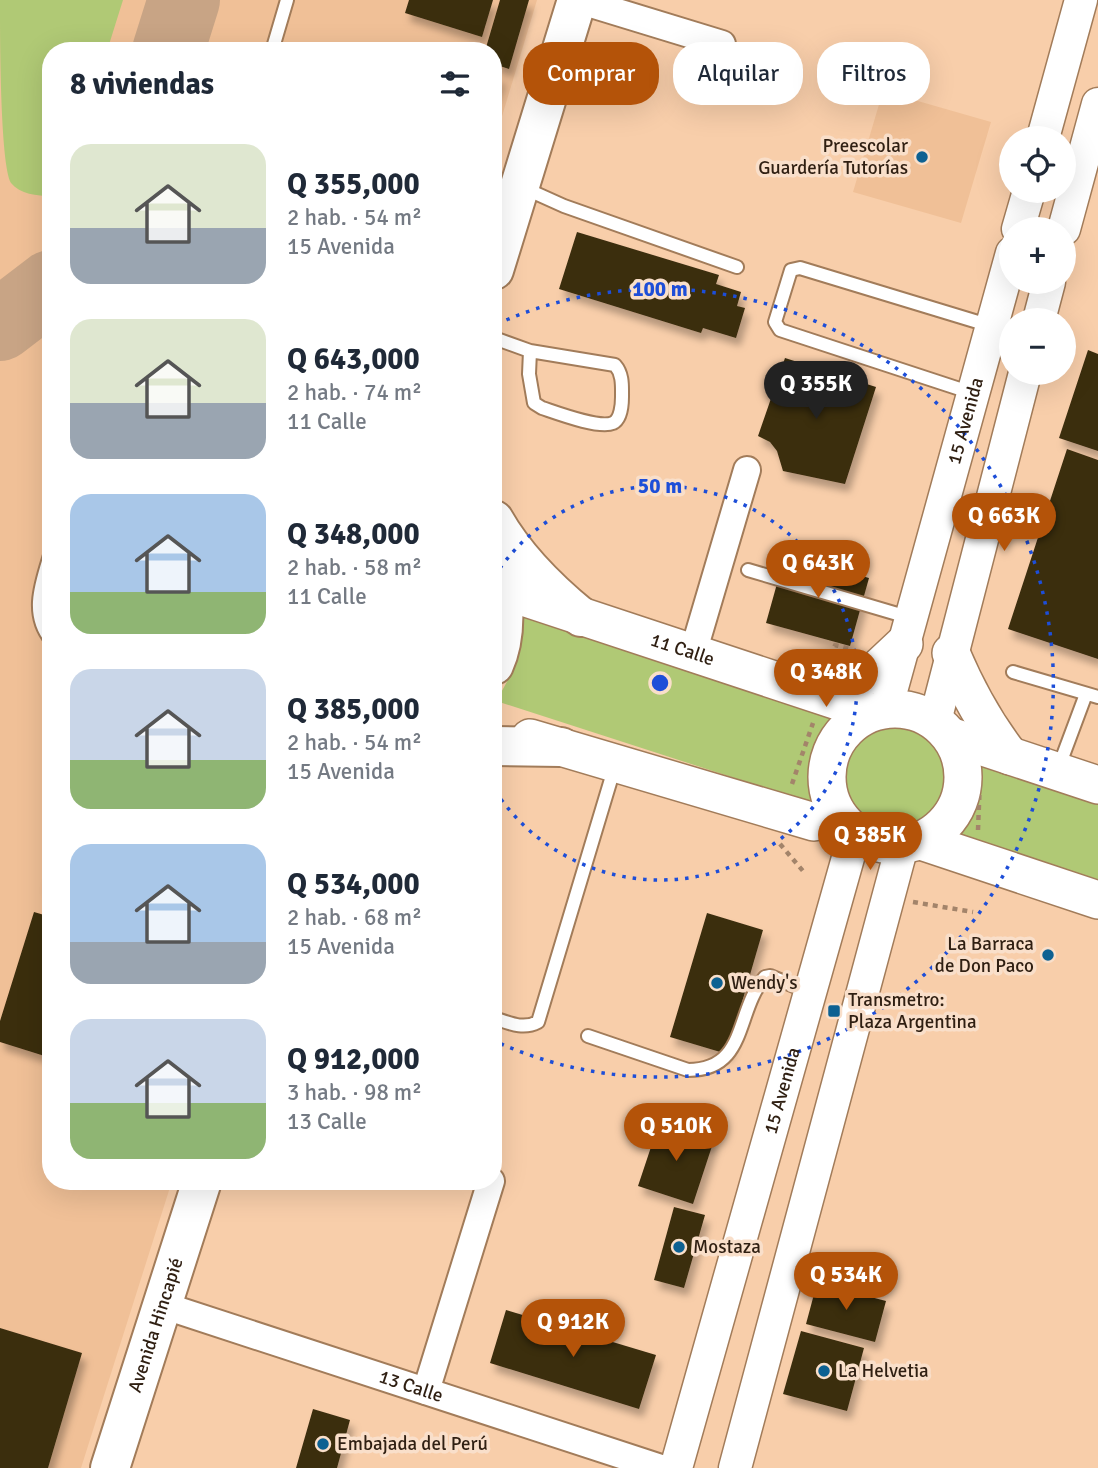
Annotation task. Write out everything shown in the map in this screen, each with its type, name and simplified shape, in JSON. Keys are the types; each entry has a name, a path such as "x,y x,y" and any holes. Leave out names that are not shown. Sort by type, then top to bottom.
{"main road":[{"path":"502,244 578,0"},
{"path":"502,532 541,581 581,617"},
{"name":"11 Calle","path":"502,583 581,617 801,689 878,710"},
{"path":"801,689 838,686 872,674 908,631"},
{"path":"912,843 939,830 953,815 962,796 964,775 960,755 969,740 988,728 969,695 951,653"},
{"path":"846,825 828,794 826,769 834,745 850,725 878,710 911,710 969,740 1098,785"},
{"path":"502,729 814,822 846,825 878,844 912,843 988,864 1098,901"},
{"path":"502,746 561,747"},
{"name":"Avenida Hincapié","path":"110,1468 199,1190"}],"street":[{"path":"578,0 715,42"},
{"path":"1046,126 1081,0"},
{"path":"1067,217 1098,104"},
{"name":"15 Avenida","path":"878,710 908,631 1001,294"},
{"path":"976,383 999,382"},
{"path":"969,740 951,653 1022,385"},
{"path":"693,653 747,470"},
{"name":"15 Avenida","path":"676,1468 811,993 846,825"},
{"path":"735,1468 888,898 912,843"},
{"path":"426,1391 488,1190"},
{"name":"13 Calle","path":"162,1305 661,1468"}],"lane":[{"path":"275,42 287,0"},
{"path":"520,186 564,206 737,267"},
{"path":"976,383 780,330 775,322 791,270 800,268 992,326"},
{"path":"502,341 530,351 615,365 621,375 622,401 618,418 612,423 597,424 542,408 534,403 531,394 530,351"},
{"path":"748,570 908,631"},
{"path":"42,580 38,612 42,627"},
{"path":"1013,672 1092,695 1057,771"},
{"path":"502,1021 530,1027 538,1022 616,763"},
{"path":"588,1036 688,1070 701,1070 713,1067 727,1056 765,977 770,976 811,993"}],"path":[{"path":"969,740 978,829 992,849 988,864"},
{"path":"888,898 973,912"}],"shaded area":[{"path":"0,0 537,0 502,116 502,42 42,42 42,1190 169,1190 81,1468 0,1468"},
{"name":"Preescolar Guardería Tutorías","path":"930,104 991,122 961,223 853,192 879,105"}],"green space":[{"path":"0,0 123,0 110,42 42,42 42,195 19,190 11,183 7,171 1,96"},
{"path":"523,616 840,716 819,758 815,804 502,703 502,690 516,660"},
{"path":"895,724 916,728 933,740 945,757 949,778 945,799 933,816 916,828 895,832 874,828 857,816 845,799 841,778 845,757 857,740 874,728"},
{"path":"975,757 1098,798 1098,890 946,841 969,802"}],"building":[{"path":"409,0 493,0 482,37 405,13"},
{"path":"500,0 529,0 509,69 502,67 502,42 488,42"},
{"path":"577,232 719,275 716,284 741,292 737,306 745,308 736,338 703,328 701,333 559,289"},
{"path":"1088,350 1098,354 1098,451 1059,438"},
{"path":"785,358 876,387 845,484 783,471 777,451 770,442 758,436"},
{"path":"1067,449 1098,460 1098,659 1008,629"},
{"path":"785,555 869,578 850,646 766,623"},
{"path":"34,912 42,914 42,1055 0,1042 0,1021"},
{"name":"Wendy's","path":"707,913 763,930 727,1054 670,1037"},
{"path":"659,1123 714,1140 693,1204 638,1186"},
{"name":"Mostaza","path":"674,1207 705,1215 684,1288 654,1280"},
{"path":"817,1283 886,1301 875,1342 806,1324"},
{"path":"506,1310 656,1355 639,1409 490,1363"},
{"path":"0,1328 82,1353 48,1468 0,1468"},
{"name":"La Helvetia","path":"801,1331 864,1348 847,1411 783,1394"},
{"name":"Embajada del Perú","path":"313,1409 350,1420 337,1468 296,1468"}],"taxiway":[{"path":"171,42 184,0"},
{"path":"0,325 42,293"}],"place":[{"name":"Preescolar Guardería Tutorías","path":"922,157"},
{"name":"La Barraca de Don Paco","path":"1048,955"},
{"name":"Wendy's","path":"717,983"},
{"name":"Transmetro: Plaza Argentina","path":"834,1011"},
{"name":"Mostaza","path":"679,1247"},
{"name":"La Helvetia","path":"824,1371"},
{"name":"Embajada del Perú","path":"323,1444"}]}
